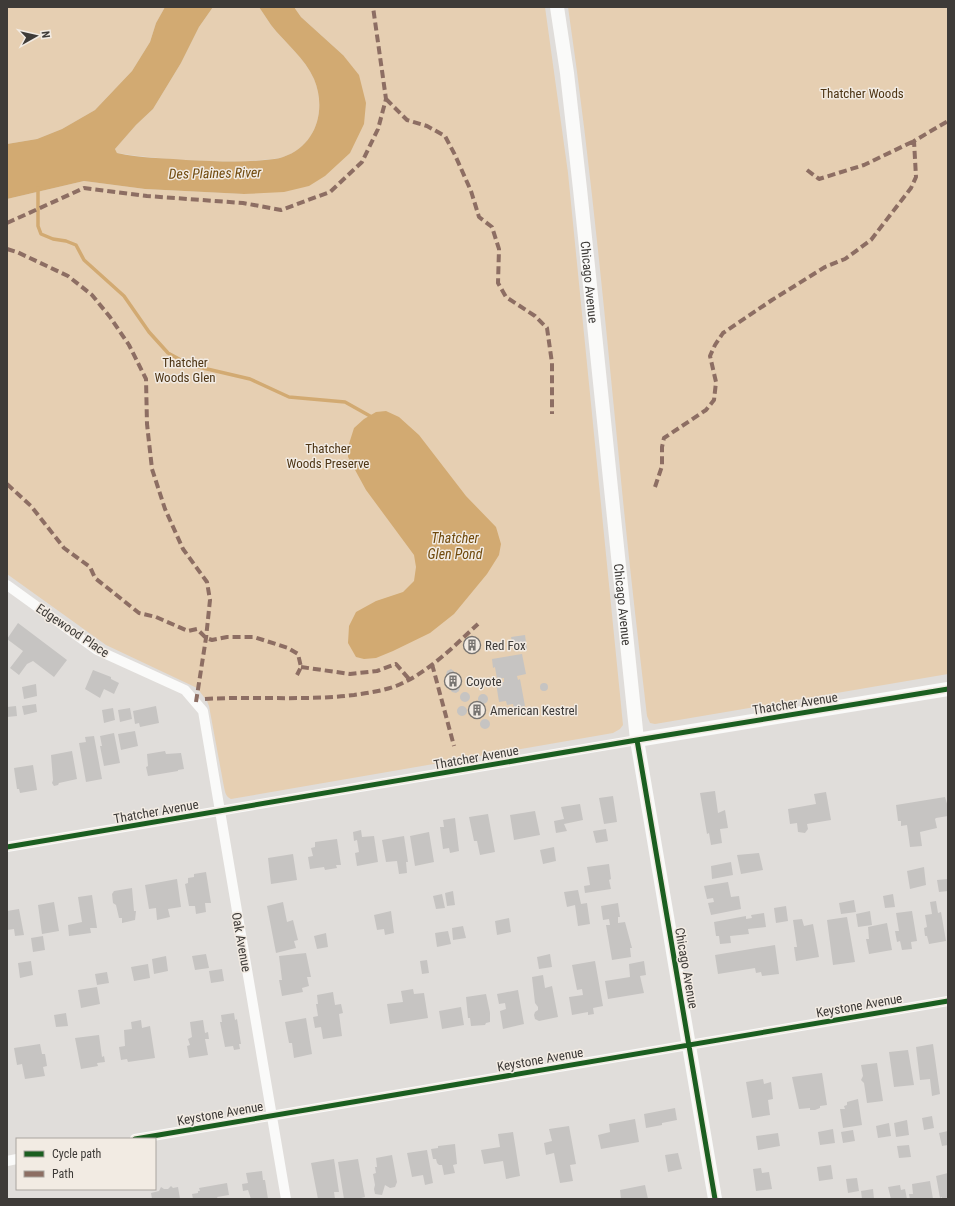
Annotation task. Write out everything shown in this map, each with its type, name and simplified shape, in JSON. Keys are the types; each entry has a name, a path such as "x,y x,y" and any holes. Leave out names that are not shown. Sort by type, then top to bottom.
{"main road":[{"name":"Chicago Avenue","path":"557,7 567,73 580,189 637,740 715,1199"},
{"name":"Thatcher Avenue","path":"637,740 948,689"}],"street":[{"name":"Edgewood Place","path":"7,585 97,650 185,690"},
{"name":"Oak Avenue","path":"185,690 203,711 286,1199"},
{"name":"Thatcher Avenue","path":"7,847 637,740"},
{"name":"Keystone Avenue","path":"141,1138 948,1001"}],"green space":[{"path":"7,7 165,7 156,23 150,42 132,71 95,110 62,129 37,139 7,144"},
{"path":"213,7 259,7 276,32 305,64 314,79 318,91 319,103 319,114 316,126 311,136 304,145 294,152 276,159 223,162 183,160 117,153 115,149 136,125 153,109 181,63 199,27"},
{"name":"Thatcher Woods Glen","path":"294,7 545,7 568,173 623,725 620,729 613,733 231,799 227,796 225,791 209,706 197,688 106,645 7,574 7,199 84,181 145,189 244,194 309,186 343,55 301,17"},
{"name":"Thatcher Woods","path":"568,7 948,7 948,674 655,724 650,723 647,716 632,588 590,176"}],"water":[{"name":"Des Plaines River","path":"165,7 213,7 199,27 181,63 153,109 136,125 115,149 117,153 143,157 226,162 281,158 304,145 316,126 319,114 318,91 310,71 276,32 259,7 294,7 301,17 343,55 359,75 366,103 364,124 350,153 325,176 309,186 284,192 244,194 145,189 84,181 7,199 7,144 37,139 62,129 95,110 132,71 150,42 156,23"},
{"name":"Thatcher Glen Pond","path":"386,411 399,417 419,435 466,496 496,527 501,544 499,555 487,574 454,614 430,633 376,658 364,659 356,657 348,643 349,626 356,612 376,601 403,592 414,581 416,567 414,555 366,490 348,457 348,447 354,428 364,419 376,412"}],"building":[{"path":"18,623 67,660 54,677 33,661 27,664 19,675 10,668 23,651 7,639"},
{"path":"525,635 527,649 514,651 511,637"},
{"name":"Red Fox","path":"472,641 475,642 475,648 472,649 469,648 468,645 469,642"},
{"path":"522,654 526,674 517,676 518,680 520,679 525,706 514,708 513,704 507,705 506,701 499,702 496,683 504,682 504,678 497,679 495,667 493,668 492,659"},
{"name":"Coyote","path":"451,669 456,673 454,679 455,683 460,686 459,691 456,693 452,692 450,689 450,686 453,683 452,679 446,675 447,671"},
{"path":"93,670 111,677 111,679 119,683 114,694 104,689 100,698 85,689"},
{"path":"544,683 547,684 547,690 544,691 541,690 540,687 541,684"},
{"path":"36,684 37,696 24,699 22,687"},
{"path":"463,692 467,692 470,697 467,702 463,702 460,699 460,695"},
{"path":"481,694 485,694 488,699 485,704 481,704 478,701 478,697"},
{"path":"36,704 37,712 24,715 22,706"},
{"name":"American Kestrel","path":"475,705 479,705 482,710 479,715 475,715 472,712 472,708"},
{"path":"16,706 17,716 7,717 7,707"},
{"path":"156,706 159,723 140,727 139,723 135,724 133,711"},
{"path":"460,706 464,706 467,711 464,716 460,716 457,713 457,709"},
{"path":"113,708 115,720 104,723 102,710"},
{"path":"130,708 132,719 120,722 118,710"},
{"path":"483,719 487,719 490,724 487,729 483,729 480,726 480,722"},
{"path":"135,731 138,746 121,750 118,734"},
{"path":"114,733 120,763 104,766 100,746 102,746 100,736"},
{"path":"94,736 102,779 86,782 79,743 86,742 85,737"},
{"path":"72,751 77,779 59,783 58,785 54,786 52,783 51,755"},
{"path":"165,751 166,754 181,753 184,769 148,776 146,767 148,766 147,754"},
{"path":"33,765 37,790 20,793 19,789 17,789 14,768"},
{"path":"715,791 718,813 725,810 728,828 720,829 722,843 711,845 709,833 707,834 700,793"},
{"path":"826,792 831,820 807,824 808,829 805,833 798,832 797,823 790,824 788,809 816,804 814,794"},
{"path":"613,796 617,822 604,824 599,798"},
{"path":"945,797 948,807 948,816 935,819 937,828 920,832 922,846 910,847 907,825 901,826 901,821 898,821 896,805"},
{"path":"580,804 583,820 564,824 567,831 556,833 554,821 564,819 561,807"},
{"path":"535,811 540,835 514,840 510,815"},
{"path":"488,814 495,852 480,855 477,841 474,841 469,817"},
{"path":"455,818 459,851 450,853 449,848 443,849 440,827 444,827 443,820"},
{"path":"606,829 608,841 596,843 593,831"},
{"path":"361,830 362,837 374,836 378,862 357,866 355,853 359,852 357,840 354,841 353,832"},
{"path":"429,832 434,862 415,866 410,836"},
{"path":"404,836 408,862 406,862 407,873 399,874 397,861 386,862 382,840"},
{"path":"337,839 341,865 336,865 337,868 325,870 324,867 310,869 308,857 313,856 311,848 315,847 315,842"},
{"path":"554,847 556,861 543,864 540,850"},
{"path":"759,853 763,870 741,874 737,855"},
{"path":"293,854 297,880 271,884 268,858"},
{"path":"731,862 733,875 712,879 711,866"},
{"path":"609,864 611,879 609,880 611,889 585,893 584,886 590,885 587,867"},
{"path":"924,867 926,885 910,889 907,871"},
{"path":"206,872 211,903 205,903 206,912 196,914 195,906 189,906 185,884 188,883 188,878 194,877 194,874"},
{"path":"177,879 181,907 168,909 170,917 157,920 156,908 149,909 145,885"},
{"path":"948,879 948,891 939,892 937,880"},
{"path":"728,882 731,897 739,896 741,909 711,915 708,903 714,902 713,898 707,899 704,886"},
{"path":"132,888 134,911 136,911 135,920 122,923 122,918 119,918 116,905 113,903 112,894 114,891"},
{"path":"578,890 581,904 587,903 590,924 578,926 575,905 567,907 564,892"},
{"path":"453,891 455,905 447,906 445,893"},
{"path":"442,894 445,908 436,909 433,896"},
{"path":"893,894 895,907 885,908 883,896"},
{"path":"92,895 97,928 90,928 91,933 69,936 68,925 82,922 78,897"},
{"path":"854,900 856,912 841,914 839,903"},
{"path":"936,901 938,913 941,912 946,941 929,944 927,936 925,936 924,928 927,927 925,915 932,914 930,902"},
{"path":"54,902 59,931 42,934 38,905"},
{"path":"283,902 287,922 293,920 298,940 294,941 296,948 276,953 267,906"},
{"path":"618,903 620,917 618,917 618,923 625,922 632,948 630,948 631,957 612,960 606,925 610,925 609,919 603,920 601,906"},
{"path":"786,906 788,921 776,923 774,908"},
{"path":"19,909 24,935 15,936 14,929 7,930 7,911"},
{"path":"391,911 394,933 385,935 384,929 377,930 374,915"},
{"path":"870,911 872,925 858,927 856,914"},
{"path":"912,911 917,941 911,942 912,949 902,950 900,941 897,942 895,931 899,931 896,913"},
{"path":"764,913 766,927 748,929 749,934 730,936 731,943 720,944 719,936 716,936 714,922 746,916 746,919 752,918 751,915"},
{"path":"847,917 855,962 833,965 827,920"},
{"path":"509,918 511,932 497,935 495,921"},
{"path":"802,919 804,926 813,924 819,957 796,961 794,947 797,947 793,920"},
{"path":"887,923 892,950 869,954 866,939 869,939 868,927"},
{"path":"463,926 466,938 453,940 452,928"},
{"path":"448,931 451,944 437,947 435,933"},
{"path":"326,933 328,947 317,949 314,936"},
{"path":"43,936 45,950 33,952 31,938"},
{"path":"775,945 779,974 762,976 761,972 756,973 755,968 718,974 715,955"},
{"path":"306,953 311,977 307,977 309,986 302,988 303,992 282,996 279,980 282,980 279,956"},
{"path":"206,954 209,968 195,970 192,956"},
{"path":"550,954 552,967 539,969 537,957"},
{"path":"166,956 168,971 154,974 152,959"},
{"path":"427,960 429,973 422,974 420,961"},
{"path":"31,961 33,975 20,978 18,963"},
{"path":"595,961 603,1006 593,1008 594,1014 588,1015 588,1012 572,1015 569,997 583,995 582,989 577,990 572,965"},
{"path":"644,961 646,975 640,976 644,993 608,999 605,981 630,977 629,964"},
{"path":"148,964 150,978 134,981 131,967"},
{"path":"222,969 224,981 211,983 209,971"},
{"path":"107,972 109,983 97,985 95,974"},
{"path":"543,975 545,988 552,986 558,1017 539,1021 535,1019 534,1015 538,1010 538,1007 535,1003 532,977"},
{"path":"97,987 100,1004 81,1008 78,990"},
{"path":"413,989 414,994 424,993 428,1018 390,1024 387,1004 403,1002 401,991"},
{"path":"518,990 524,1024 503,1029 500,1011 506,1009 505,1003 499,1004 497,994"},
{"path":"333,992 335,1005 341,1004 343,1013 339,1014 342,1036 323,1039 321,1027 315,1028 313,1017 318,1016 316,1004 318,1004 317,995"},
{"path":"486,994 490,1013 490,1022 486,1023 485,1025 471,1026 470,1018 468,1018 466,997"},
{"path":"461,1007 464,1025 442,1029 439,1011"},
{"path":"66,1013 68,1026 56,1027 54,1015"},
{"path":"234,1013 235,1020 237,1019 241,1044 239,1044 240,1049 234,1050 233,1046 225,1047 220,1022 222,1022 221,1015"},
{"path":"306,1018 312,1054 294,1058 292,1043 289,1043 285,1022"},
{"path":"141,1020 142,1028 150,1026 155,1058 128,1062 127,1059 121,1060 119,1047 125,1046 124,1030 132,1029 131,1022"},
{"path":"203,1020 205,1033 208,1032 209,1039 205,1039 208,1055 189,1058 187,1046 190,1045 188,1039 192,1037 190,1022"},
{"path":"99,1035 102,1057 104,1056 105,1062 97,1063 98,1066 81,1069 75,1038"},
{"path":"40,1044 42,1054 45,1054 47,1066 43,1067 45,1076 25,1079 22,1064 17,1065 14,1048"},
{"path":"933,1044 940,1094 932,1096 930,1079 920,1080 916,1047"},
{"path":"908,1050 914,1085 894,1087 889,1052"},
{"path":"877,1063 883,1101 867,1103 864,1083 861,1080 863,1076 861,1065"},
{"path":"822,1073 827,1105 820,1106 820,1108 815,1110 810,1110 810,1108 799,1109 792,1077"},
{"path":"763,1079 764,1084 771,1082 773,1099 768,1100 770,1115 752,1118 746,1082"},
{"path":"858,1099 862,1125 843,1128 840,1109 845,1109 844,1106 847,1105 847,1102"},
{"path":"675,1108 677,1120 646,1128 644,1114"},
{"path":"932,1116 934,1128 924,1130 922,1118"},
{"path":"635,1119 639,1142 601,1149 598,1135 610,1132 609,1124"},
{"path":"907,1120 909,1135 896,1137 894,1123"},
{"path":"889,1123 891,1136 878,1138 876,1126"},
{"path":"569,1126 576,1164 570,1165 573,1181 560,1183 554,1153 546,1155 544,1143 552,1141 549,1129"},
{"path":"833,1129 835,1143 820,1145 818,1132"},
{"path":"853,1130 855,1141 843,1143 841,1132"},
{"path":"948,1131 948,1145 942,1146 939,1133"},
{"path":"513,1132 520,1176 506,1179 503,1161 484,1164 481,1150 500,1147 498,1134"},
{"path":"778,1133 780,1146 758,1150 756,1136"},
{"path":"455,1144 457,1164 453,1165 455,1173 444,1175 442,1165 437,1163 436,1159 433,1159 431,1149 438,1148 438,1146"},
{"path":"909,1145 911,1157 899,1158 897,1146"},
{"path":"427,1150 433,1183 425,1185 423,1175 412,1177 407,1153"},
{"path":"678,1153 682,1169 668,1172 665,1155"},
{"path":"392,1155 397,1182 395,1187 390,1188 385,1185 382,1195 375,1194 373,1174 376,1173 376,1158"},
{"path":"334,1159 339,1192 334,1192 335,1199 318,1199 311,1163"},
{"path":"358,1159 365,1197 357,1199 344,1199 338,1162"},
{"path":"831,1165 833,1179 819,1181 817,1167"},
{"path":"761,1168 762,1173 769,1172 772,1189 756,1191 753,1169"},
{"path":"262,1171 268,1199 251,1199 248,1190 243,1191 242,1184 248,1183 246,1173"},
{"path":"948,1173 948,1199 942,1199 942,1197 940,1198 936,1176"},
{"path":"857,1178 859,1191 848,1193 846,1179"},
{"path":"930,1181 933,1199 910,1199 909,1194 913,1194 912,1184"},
{"path":"227,1183 229,1195 217,1197 218,1199 193,1199 192,1194 198,1193 198,1191 200,1191 199,1188"},
{"path":"645,1185 648,1199 621,1199 620,1190"},
{"path":"900,1185 901,1190 905,1189 907,1199 891,1199 888,1187"},
{"path":"171,1186 173,1188 178,1187 180,1199 152,1199 151,1193 159,1191 161,1187 168,1189"},
{"path":"873,1189 874,1199 862,1199 861,1191"}],"waterway":[{"path":"38,188 38,226 41,234 76,245 84,260 124,296 149,332 168,353 190,365 250,379 289,397 345,402 370,416"}],"marked path":[{"path":"7,223 84,188 147,196 243,203 281,210 330,192 362,162 378,129 386,99 373,7"},
{"path":"386,99 407,120 427,126 445,136 471,191 479,217 492,227 499,249 498,283 506,297 535,316 547,328 552,363 552,414"},
{"path":"655,487 662,466 662,447 664,438 706,410 714,400 716,382 710,356 723,333 825,267 845,259 871,240 911,188 916,177 914,141 948,121"},
{"path":"807,170 819,179 864,165 914,141"},
{"path":"7,249 17,252 68,276 92,295 110,317 129,345 146,379 147,424 152,469 165,509 183,549 207,582 210,600 206,638 196,702"},
{"path":"7,484 31,506 64,548 90,567 95,578 139,613 156,617 188,631 197,629 206,638 212,640 227,637 254,637 288,648 298,654 301,667 297,675"},
{"path":"205,699 336,697 386,689 408,681 429,667 478,624"},
{"path":"301,667 350,674 377,671 396,664 409,679"},
{"path":"432,664 454,746"}],"cycle path":[{"path":"7,847 637,740 948,689"},
{"path":"637,740 715,1199"},
{"path":"141,1138 948,1001"}],"place":[{"name":"Red Fox","path":"472,645"},
{"name":"Coyote","path":"453,681"},
{"name":"American Kestrel","path":"477,710"}],"park label":[{"name":"Thatcher Woods Preserve","path":"328,456"}]}
